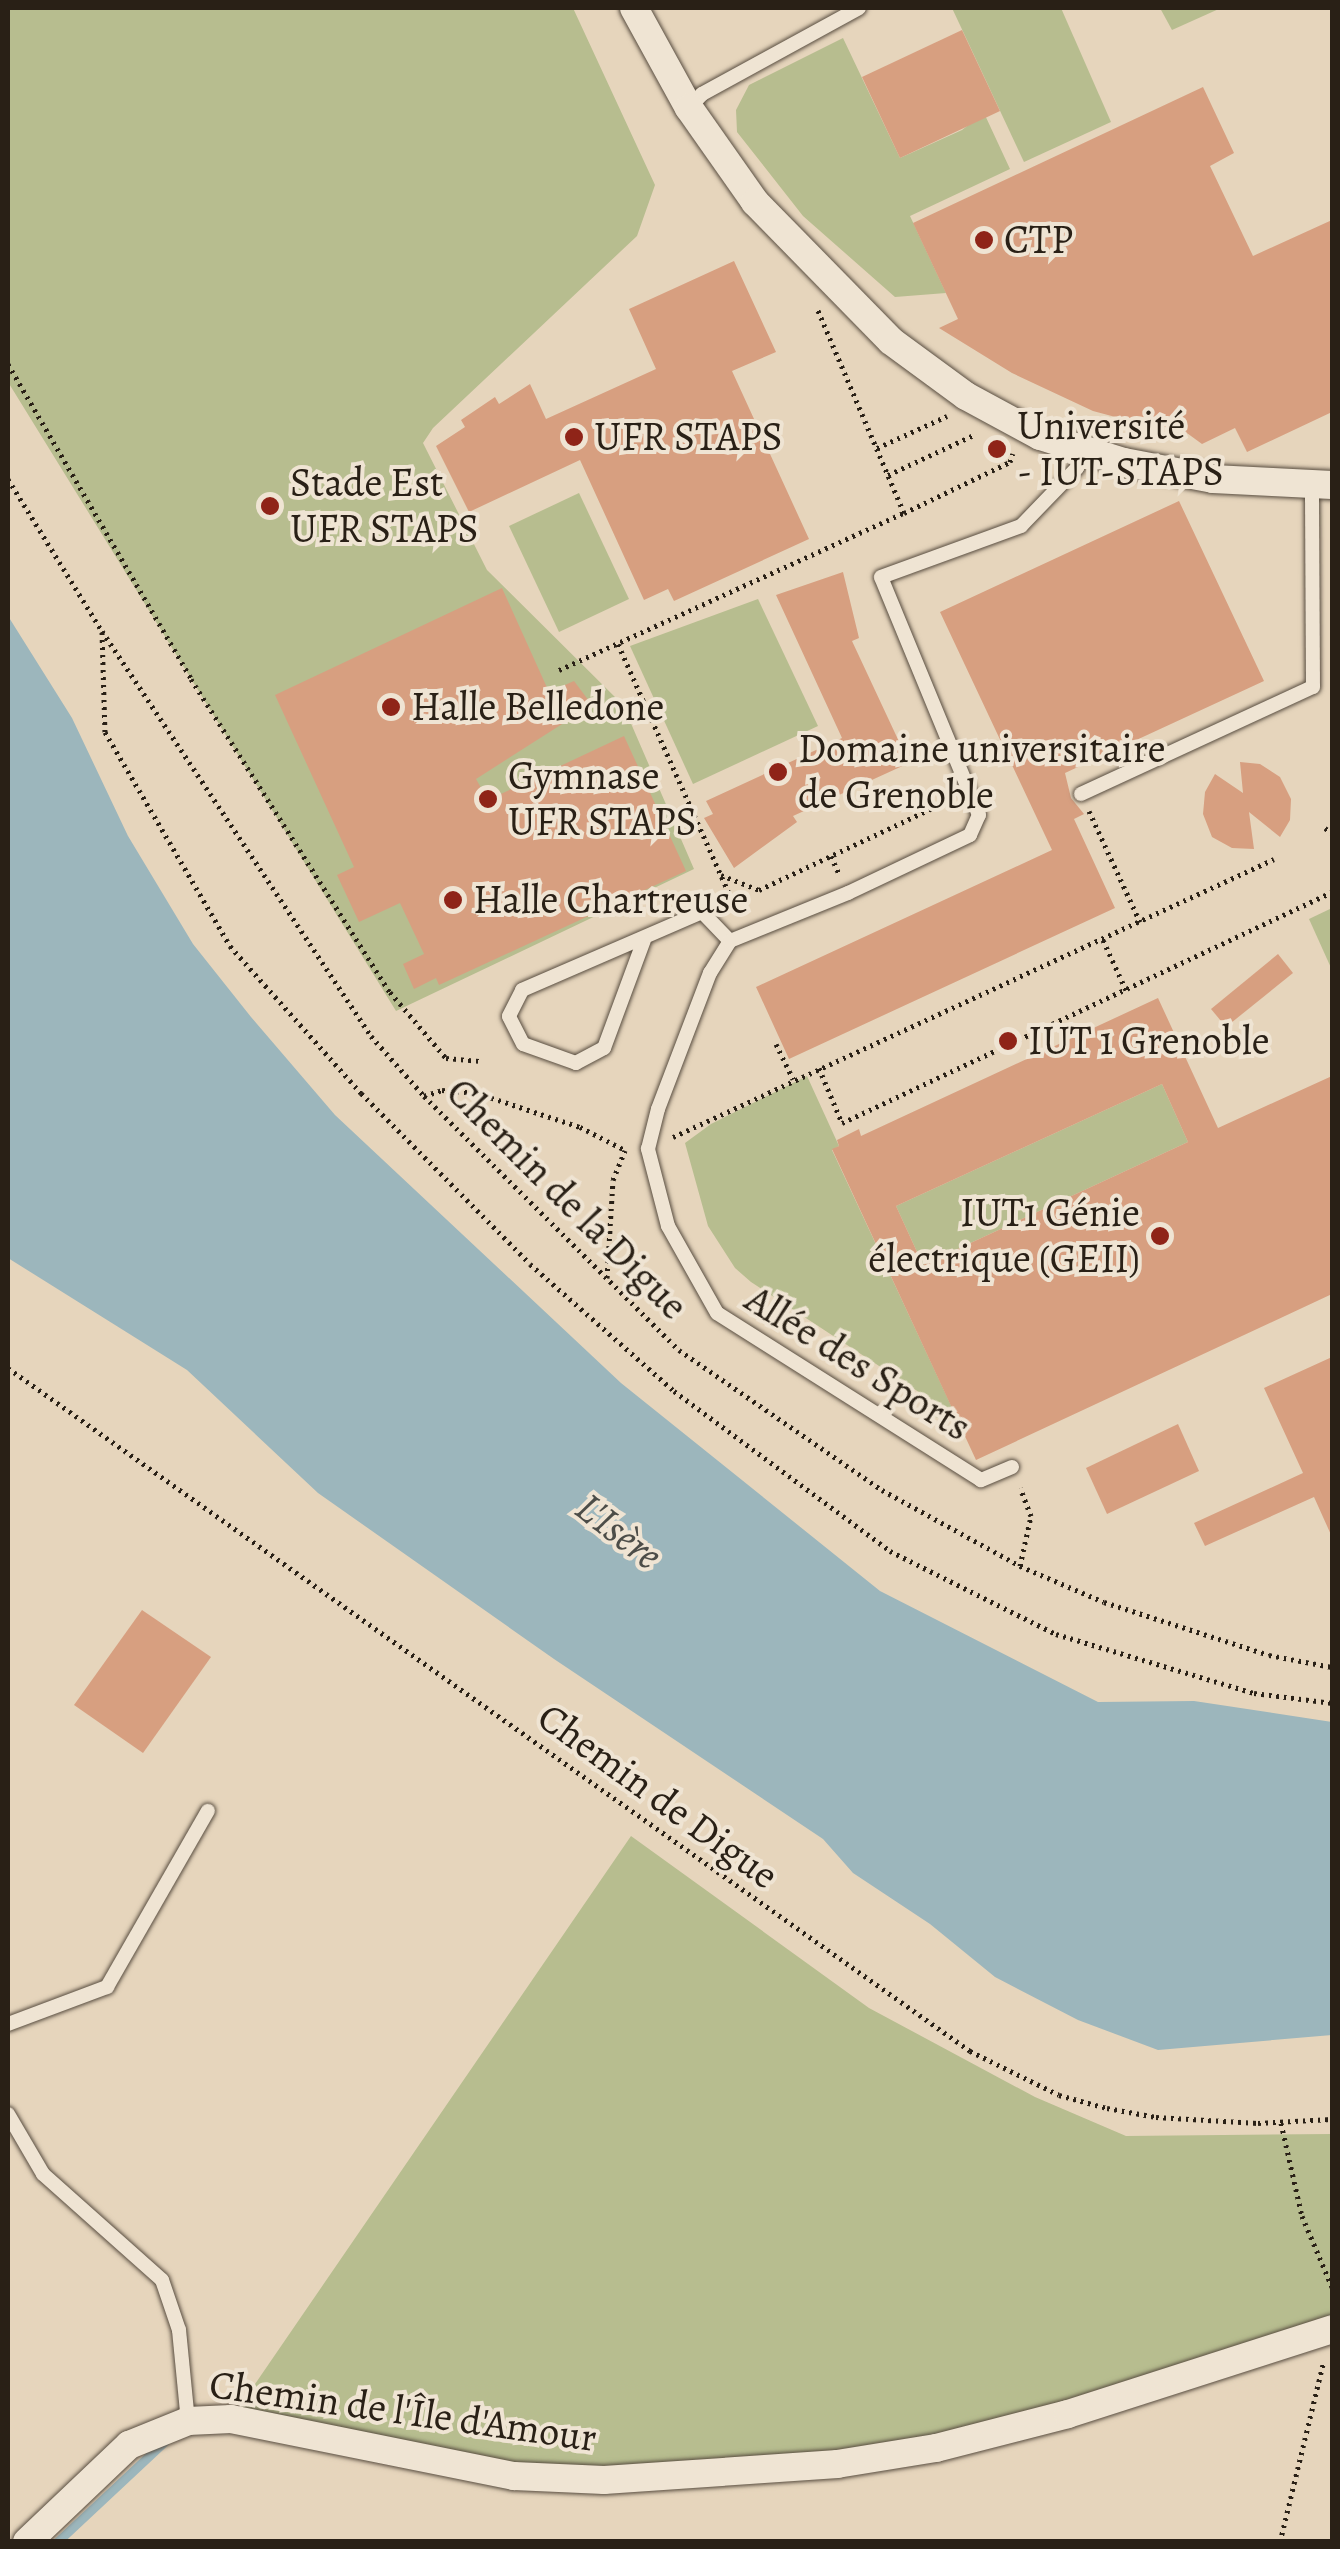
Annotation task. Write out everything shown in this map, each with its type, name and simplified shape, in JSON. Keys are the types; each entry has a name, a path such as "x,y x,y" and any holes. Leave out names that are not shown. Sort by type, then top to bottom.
{"street":[{"path":"634,8 689,108 755,202 892,341 1008,422 1084,451 1213,479 1322,486"},
{"name":"Chemin de l'Île d'Amour","path":"27,2542 129,2445 158,2429 188,2421 231,2420 514,2476 604,2480 836,2464 936,2448 1068,2414 1331,2329"}],"lane":[{"path":"689,108 702,94 859,8"},
{"path":"644,940 604,1048 576,1063 523,1044 509,1016 522,990 702,912 730,940 848,893 970,835 979,815 881,578 1021,526 1077,468 1084,451"},
{"path":"1081,794 1313,687 1322,486"},
{"name":"Allée des Sports","path":"730,940 703,990 658,1109 650,1155 668,1226 717,1313 981,1480 1012,1467"},
{"path":"8,2024 106,1987 208,1811"},
{"path":"8,2114 43,2174 162,2280 179,2330 188,2421"}],"path":[{"path":"816,306 904,514"},
{"path":"8,364 191,678 390,992 446,1058 479,1061"},
{"path":"877,448 956,412"},
{"path":"888,474 986,430"},
{"path":"559,670 904,514 1012,457"},
{"name":"Chemin de la Digue","path":"8,479 102,631 371,1036 424,1096 680,1350 778,1423 882,1490 1020,1566 1104,1602 1269,1656 1332,1666"},
{"path":"102,631 105,732 230,946 361,1094 516,1250 674,1391 890,1551 1056,1634 1254,1692 1332,1702"},
{"path":"618,644 732,900 730,940"},
{"path":"721,875 759,890 968,792"},
{"path":"1081,794 1140,922"},
{"path":"1325,828 1332,833"},
{"path":"424,1096 442,1090 476,1093 580,1127 623,1150 650,1155 793,1078 1103,940 1274,858"},
{"path":"819,1068 842,1123 1332,892"},
{"path":"1103,940 1126,990"},
{"path":"776,1044 793,1078"},
{"path":"607,1278 613,1180 623,1150"},
{"name":"Chemin de Digue","path":"8,1368 970,2051 1058,2095 1156,2118 1281,2123 1332,2119"},
{"path":"1012,1467 1031,1516 1020,1566"},
{"path":"1281,2123 1302,2216 1332,2287"},
{"path":"1280,2542 1331,2329"}],"green space":[{"name":"Stade Est UFR STAPS","path":"8,8 573,8 655,185 637,236 433,428 423,443 487,570 623,705 694,869 396,1011 8,382"},
{"path":"952,8 1061,8 1111,122 1024,162"},
{"path":"1160,8 1221,8 1172,30"},
{"path":"843,38 900,158 962,130 984,113 1010,169 910,216 946,293 895,297 803,216 737,132 736,110 749,85"},
{"path":"579,493 629,599 559,632 509,526"},
{"path":"758,599 818,726 693,784 630,646"},
{"path":"1332,908 1332,970 1309,919"},
{"path":"807,1076 839,1146 832,1150 962,1429 949,1419 921,1416 931,1400 751,1282 735,1268 708,1226 685,1143 711,1124"},
{"path":"1162,1084 1188,1142 923,1265 896,1206"},
{"path":"631,1836 869,2008 1035,2097 1126,2136 1332,2134 1332,2329 936,2448 604,2480 231,2419"}],"water":[{"name":"L'Isère","path":"8,616 72,718 128,836 193,944 251,1017 335,1115 621,1383 880,1591 1098,1702 1194,1701 1332,1722 1332,2035 1158,2050 1078,2020 995,1977 930,1924 853,1873 823,1839 554,1659 318,1493 187,1370 8,1258"}],"building":[{"path":"962,30 1000,111 900,158 862,77"},
{"name":"CTP","path":"1203,87 1234,153 1210,166 1253,256 1332,220 1332,412 1247,452 1235,428 1202,444 1180,428 1149,426 1093,411 1012,373 939,328 958,319 913,223"},
{"name":"UFR STAPS","path":"734,261 776,352 732,371 809,539 674,601 668,589 644,600 580,460 469,512 436,446 465,427 461,420 495,397 499,404 530,384 546,419 656,369 629,309"},
{"path":"1179,501 1264,681 1065,773 1071,798 1084,814 1074,819 1115,908 789,1059 756,987 1052,850 940,612"},
{"path":"843,572 859,638 852,641 909,763 793,816 797,822 734,868 704,818 713,814 706,801 842,738 776,595"},
{"name":"Gymnase UFR STAPS","path":"502,588 549,692 574,681 592,705 476,779 488,800 624,736 686,871 439,985 436,978 414,989 403,964 424,954 400,903 359,922 337,875 354,867 275,695"},
{"path":"1240,762 1260,764 1280,777 1291,799 1290,820 1280,837 1249,812 1254,849 1232,848 1212,837 1203,814 1205,792 1215,774 1243,793"},
{"path":"1278,954 1293,973 1226,1027 1211,1009"},
{"name":"IUT1 Génie électrique (GEII)","path":"1158,998 1218,1128 1332,1076 1332,1294 976,1460 832,1149 839,1146 837,1140 859,1129 861,1136","holes":["1162,1084 1188,1142 923,1265 896,1206"]},
{"path":"1332,1357 1332,1537 1314,1497 1205,1546 1194,1523 1303,1473 1264,1388"},
{"path":"1178,1424 1199,1471 1107,1514 1086,1468"},
{"path":"142,1610 211,1657 143,1753 74,1705"}],"waterway":[{"path":"57,2542 165,2441"}],"place":[{"name":"CTP","path":"984,240"},
{"name":"UFR STAPS","path":"574,437"},
{"name":"Université - IUT-STAPS","path":"997,449"},
{"name":"Stade Est UFR STAPS","path":"270,506"},
{"name":"Halle Belledone","path":"391,707"},
{"name":"Domaine universitaire de Grenoble","path":"778,772"},
{"name":"Gymnase UFR STAPS","path":"488,799"},
{"name":"Halle Chartreuse","path":"453,900"},
{"name":"IUT 1 Grenoble","path":"1008,1041"},
{"name":"IUT1 Génie électrique (GEII)","path":"1160,1236"}]}
